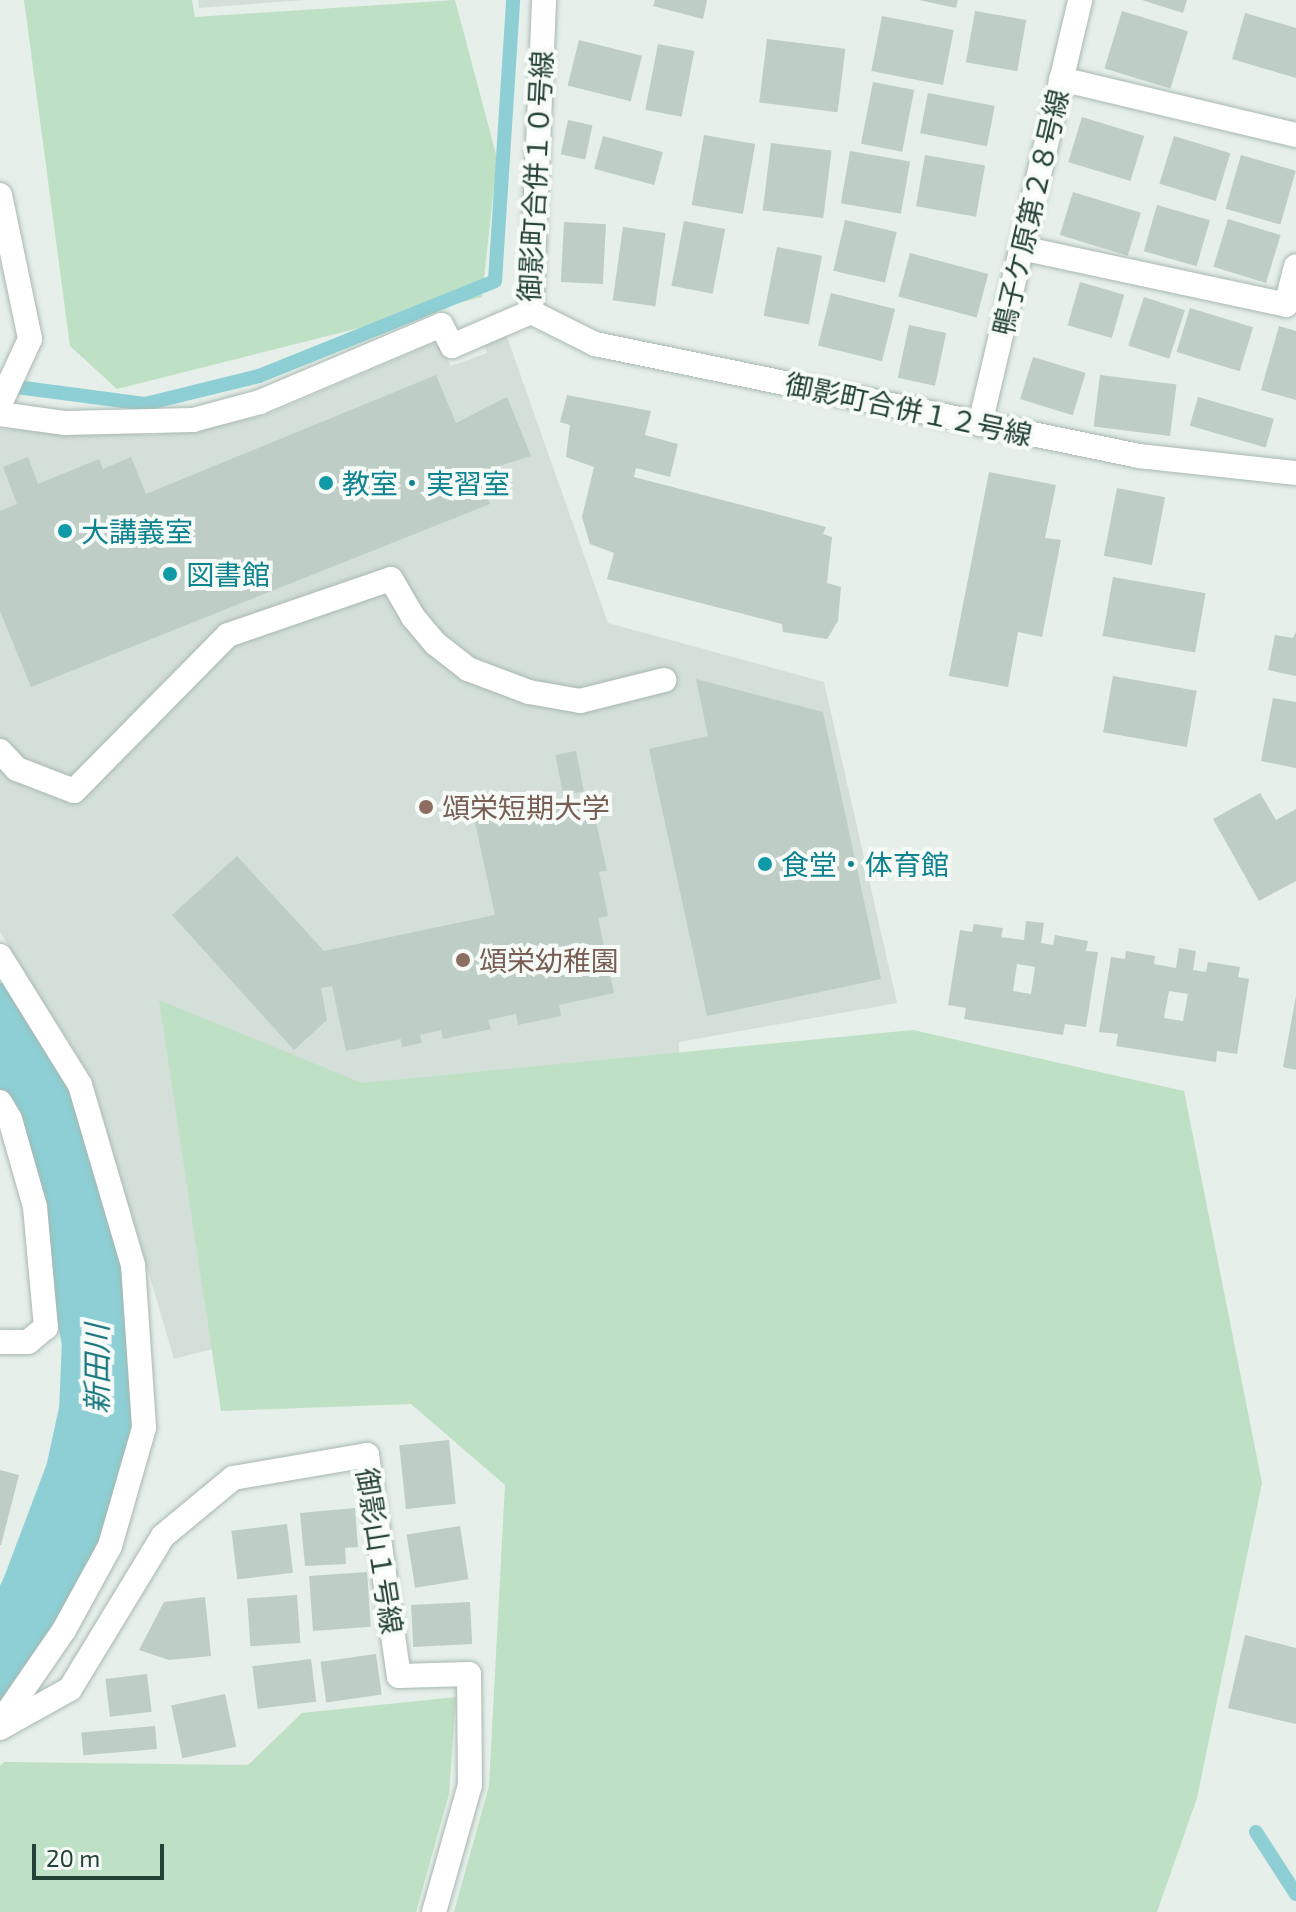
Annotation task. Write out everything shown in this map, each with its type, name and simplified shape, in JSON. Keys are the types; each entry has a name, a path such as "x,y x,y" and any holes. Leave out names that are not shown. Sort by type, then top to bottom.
{"street":[{"name":"御影町合併１０号線","path":"0,414 65,423 193,420 260,402 441,325 452,346 531,312 544,0"},
{"name":"鴨子ケ原第２８号線","path":"980,424 1080,0"},
{"path":"1061,79 1296,135"},
{"path":"0,195 30,339 0,404"},
{"path":"1021,248 1286,305 1296,266"},
{"name":"御影町合併１２号線","path":"531,312 595,344 1139,456 1296,473"},
{"path":"0,751 17,769 74,791 228,635 391,579 413,617 436,644 468,669 529,692 580,701 664,680"},
{"path":"0,956 80,1085 133,1265 144,1428 110,1546 64,1630 0,1726"},
{"path":"0,1102 10,1119 35,1207 46,1327 28,1342 0,1342"},
{"name":"御影山１号線","path":"0,1726 70,1689 163,1536 233,1478 367,1455 399,1676 469,1674 470,1785 434,1912"}],"shaded area":[{"path":"198,0 304,0 199,8"},
{"name":"頌栄短期大学","path":"506,334 608,623 824,682 897,1003 679,1042 680,1088 324,1320 174,1359 91,1077 0,932 0,429 155,435 264,416 439,341 451,366 487,353 484,341"}],"green space":[{"path":"24,0 192,0 195,17 455,0 497,158 482,297 117,389 70,346"},
{"path":"159,1000 362,1083 913,1030 1184,1091 1262,1483 1197,1798 1157,1912 454,1912 489,1786 505,1485 411,1404 221,1411"},
{"path":"456,1697 449,1794 416,1912 0,1912 0,1766 4,1762 248,1765 302,1713"}],"building":[{"path":"655,0 707,0 703,19 653,6"},
{"path":"919,0 958,0 956,8"},
{"path":"1142,0 1187,0 1183,13"},
{"path":"975,11 1026,20 1017,71 966,62"},
{"path":"1122,11 1188,31 1170,89 1104,68"},
{"path":"1245,13 1296,28 1296,78 1232,59"},
{"path":"882,16 954,30 943,85 871,71"},
{"path":"767,39 845,49 838,112 759,103"},
{"path":"579,40 642,56 631,101 568,86"},
{"path":"658,44 694,51 682,117 645,110"},
{"path":"873,82 914,90 902,152 861,144"},
{"path":"928,93 995,106 987,146 920,133"},
{"path":"1082,117 1144,136 1130,181 1068,162"},
{"path":"568,120 592,125 585,159 561,154"},
{"path":"704,135 755,144 743,214 692,205"},
{"path":"603,136 663,152 654,185 594,169"},
{"path":"1174,136 1230,153 1216,201 1159,184"},
{"path":"771,143 832,150 823,218 763,210"},
{"path":"850,151 910,162 901,214 841,203"},
{"path":"925,155 985,166 976,217 916,206"},
{"path":"1241,155 1296,171 1280,225 1226,209"},
{"path":"1073,192 1141,213 1128,256 1060,235"},
{"path":"1157,205 1210,220 1197,266 1144,251"},
{"path":"1228,219 1281,235 1266,283 1213,267"},
{"path":"845,220 897,232 885,283 833,271"},
{"path":"684,221 725,229 713,294 671,286"},
{"path":"564,222 606,224 603,284 561,282"},
{"path":"623,227 666,233 655,306 613,300"},
{"path":"777,247 822,256 809,324 764,316"},
{"path":"910,253 988,274 977,317 898,296"},
{"path":"1080,282 1124,295 1112,338 1068,325"},
{"path":"831,293 895,309 882,361 818,345"},
{"path":"1144,297 1185,310 1169,359 1128,346"},
{"path":"1190,308 1253,327 1240,371 1177,352"},
{"path":"909,325 946,333 935,386 898,378"},
{"path":"1279,326 1296,331 1296,400 1261,390"},
{"path":"1033,357 1086,373 1073,415 1020,399"},
{"path":"436,375 456,423 507,397 531,456 477,473 490,504 31,687 0,611 0,511 17,504 3,467 28,457 38,484 99,459 103,469 131,457 146,494"},
{"path":"1100,375 1176,384 1170,436 1094,427"},
{"path":"567,395 651,411 645,435 678,444 670,477 636,468 634,477 826,527 823,534 832,537 827,583 841,587 838,621 827,639 783,632 782,624 607,579 614,553 590,544 582,517 594,467 566,457 570,425 560,422"},
{"path":"1198,397 1274,419 1266,448 1190,426"},
{"path":"989,472 1056,485 1045,538 1061,540 1042,637 1018,632 1008,687 949,676"},
{"path":"1117,488 1165,497 1152,565 1104,556"},
{"path":"1113,577 1206,593 1195,652 1103,636"},
{"path":"1296,632 1296,676 1268,670 1275,635 1293,638"},
{"path":"1113,676 1197,691 1187,747 1103,732"},
{"name":"食堂・体育館","path":"696,679 823,712 881,979 707,1016 649,749 708,736"},
{"path":"1273,698 1296,702 1296,768 1261,761"},
{"path":"576,751 584,791 563,795 555,755"},
{"path":"1260,793 1276,820 1296,809 1296,881 1259,901 1213,819"},
{"path":"572,801 573,808 592,804 607,871 599,872 608,916 598,918 614,993 559,1005 561,1016 518,1025 516,1014 488,1020 491,1029 443,1039 441,1030 420,1035 422,1043 402,1047 401,1039 346,1051 332,986 321,988 327,1020 294,1050 172,915 237,856 324,951 495,915 475,822"},
{"path":"1026,921 1044,923 1041,943 1053,945 1055,935 1088,941 1086,951 1098,952 1086,1027 1065,1024 1063,1035 964,1019 966,1008 948,1005 960,930 972,932 974,924 1003,928 1001,937 1024,940","holes":["1017,964 1035,967 1031,994 1013,991"]},
{"path":"1179,948 1196,951 1193,970 1206,972 1208,962 1240,967 1238,977 1249,979 1237,1054 1217,1051 1216,1062 1116,1046 1118,1034 1099,1032 1111,957 1125,959 1126,951 1155,956 1154,964 1176,968","holes":["1169,991 1188,994 1183,1021 1164,1018"]},
{"path":"1296,996 1296,1070 1283,1067"},
{"path":"449,1440 456,1504 406,1509 399,1445"},
{"path":"0,1470 19,1475 1,1545 0,1545"},
{"path":"355,1508 358,1547 345,1548 346,1564 305,1566 300,1513"},
{"path":"287,1524 293,1573 237,1579 231,1531"},
{"path":"460,1526 468,1579 415,1588 407,1534"},
{"path":"367,1572 371,1627 313,1631 309,1576"},
{"path":"297,1595 300,1643 250,1646 247,1598"},
{"path":"205,1597 211,1656 169,1660 139,1650 164,1602"},
{"path":"470,1602 472,1644 413,1647 411,1605"},
{"path":"1245,1635 1296,1648 1296,1724 1228,1708"},
{"path":"376,1654 382,1695 326,1702 321,1662"},
{"path":"311,1659 316,1702 258,1709 252,1666"},
{"path":"147,1674 152,1712 110,1717 105,1679"},
{"path":"225,1694 236,1747 182,1758 171,1705"},
{"path":"155,1726 157,1749 83,1755 81,1732"}],"waterway":[{"path":"1,385 145,404 259,376 495,281 513,0"},
{"name":"新田川","path":"0,1023 28,1060 75,1205 102,1341 99,1412 85,1476 39,1598 0,1666"},
{"path":"1256,1832 1296,1894"}],"place":[{"name":"教室・実習室","path":"326,483"},
{"name":"大講義室","path":"65,531"},
{"name":"図書館","path":"170,574"},
{"name":"頌栄短期大学","path":"426,807"},
{"name":"食堂・体育館","path":"765,864"},
{"name":"頌栄幼稚園","path":"463,960"}]}
